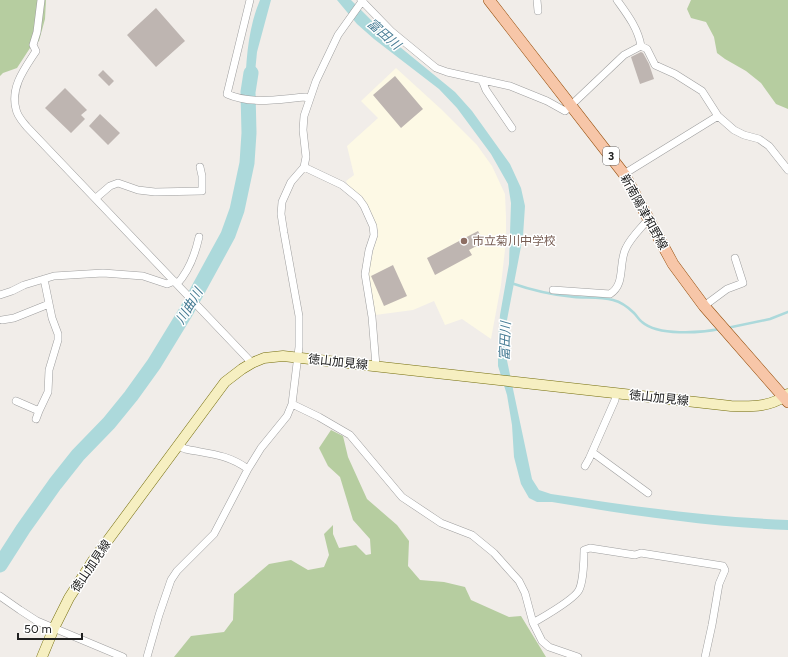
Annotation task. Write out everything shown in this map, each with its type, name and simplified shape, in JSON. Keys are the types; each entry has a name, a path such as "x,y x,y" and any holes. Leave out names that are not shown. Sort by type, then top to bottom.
{"main road":[{"name":"新南陽津和野線","path":"489,0 624,174 673,264 704,306 787,398"}],"street":[{"path":"41,0 37,32 33,45 36,51 21,75 16,87 16,109 27,128 96,198 252,363"},
{"path":"250,0 227,94 237,98 261,101 305,97 309,99"},
{"path":"537,0 538,11"},
{"path":"617,0 630,18 640,38 641,46"},
{"path":"147,657 171,580 177,571 214,534 248,469 286,416 292,404 298,357 299,316 281,214 282,202 291,182 304,166 306,157 303,130 304,116 316,81 338,35 361,2 416,53 436,68 447,72 510,86 531,94 565,111 624,55 641,46"},
{"path":"641,46 647,49 655,65 675,74 702,91 718,116 734,130 744,135 759,139 768,146 788,170"},
{"path":"482,80 486,90 512,128"},
{"path":"624,174 718,116"},
{"path":"304,166 342,185 364,206 373,226 374,235 369,250 365,274 372,317 376,366"},
{"path":"96,198 110,186 118,183 138,190 155,192 202,191 202,176 200,167"},
{"path":"553,290 610,294 615,291 619,284 625,249 645,223 649,221"},
{"path":"0,295 24,285 54,276 102,273 143,276 167,284 175,283 188,270 197,250 199,238"},
{"path":"704,306 727,289 743,282 735,258"},
{"path":"36,419 48,392 49,370 58,340 44,279"},
{"path":"2,320 14,318 49,304"},
{"name":"徳山加見線","path":"42,657 69,598 94,559 225,382 242,369 264,358 283,356 298,357 495,380 752,407 768,405 787,398"},
{"path":"585,466 615,400 616,393"},
{"path":"16,400 40,411"},
{"path":"292,404 319,417 350,435 402,497 441,523 472,535 494,553 519,581 525,593 533,623 542,641 549,647 578,657"},
{"path":"179,446 185,449 228,457 237,461 248,469"},
{"path":"592,452 648,493"},
{"path":"533,623 574,596 579,590 584,565 584,550 590,548 635,555 641,553 723,566 725,570 719,584 705,657"},
{"path":"0,596 37,621 123,657"}],"shaded area":[{"path":"396,68 441,109 477,145 492,166 505,194 506,241 501,285 491,339 462,319 445,325 434,301 413,310 375,315 368,273 378,230 367,205 348,186 346,181 354,175 347,146 378,118 361,101"}],"green space":[{"path":"0,0 46,0 45,19 39,41 30,48 17,68 3,73 0,76"},
{"path":"691,0 788,0 788,109 776,104 761,83 746,71 717,53 714,37 706,22 691,18 687,9"},
{"path":"331,430 343,436 348,457 367,499 397,525 409,541 408,566 420,580 444,582 465,587 471,600 509,617 521,616 546,657 174,657 191,636 224,632 233,620 234,594 269,564 291,560 308,570 324,567 329,555 324,534 333,525 333,534 339,548 356,545 366,555 371,554 370,539 353,520 340,477 328,466 319,448"}],"water":[{"path":"260,0 271,0 257,52 253,93 245,92 246,68 250,33"},
{"name":"富田川","path":"337,0 351,0 389,38 455,92 472,111 510,164 521,188 525,206 523,236 507,320 505,351 532,479 539,490 551,494 610,503 758,519 788,520 788,530 670,520 552,502 537,502 529,498 521,484 514,457 512,425 507,395 498,366 500,315 509,264 511,203 508,184 491,154 457,108 439,89 357,24"}],"building":[{"path":"156,8 185,41 156,67 127,35"},
{"path":"641,52 649,64 654,79 640,84 631,57"},
{"path":"103,70 114,81 109,86 98,75"},
{"path":"395,76 423,109 401,128 373,95"},
{"path":"65,88 87,110 81,115 85,119 71,133 45,108"},
{"path":"100,114 120,133 108,145 89,126"},
{"path":"478,231 484,242 469,250 472,255 435,275 427,258"},
{"path":"393,265 407,296 384,306 371,276"}],"waterway":[{"name":"川曲川","path":"0,565 55,484 78,455 109,423 154,364 187,310 228,235 237,210 247,163 249,133 248,92 251,73"},
{"path":"511,283 558,295 604,298 616,301 630,309 642,322 658,330 702,332 720,329"},
{"path":"727,328 770,319 788,312"}],"place":[{"name":"市立菊川中学校","path":"464,241"}]}
